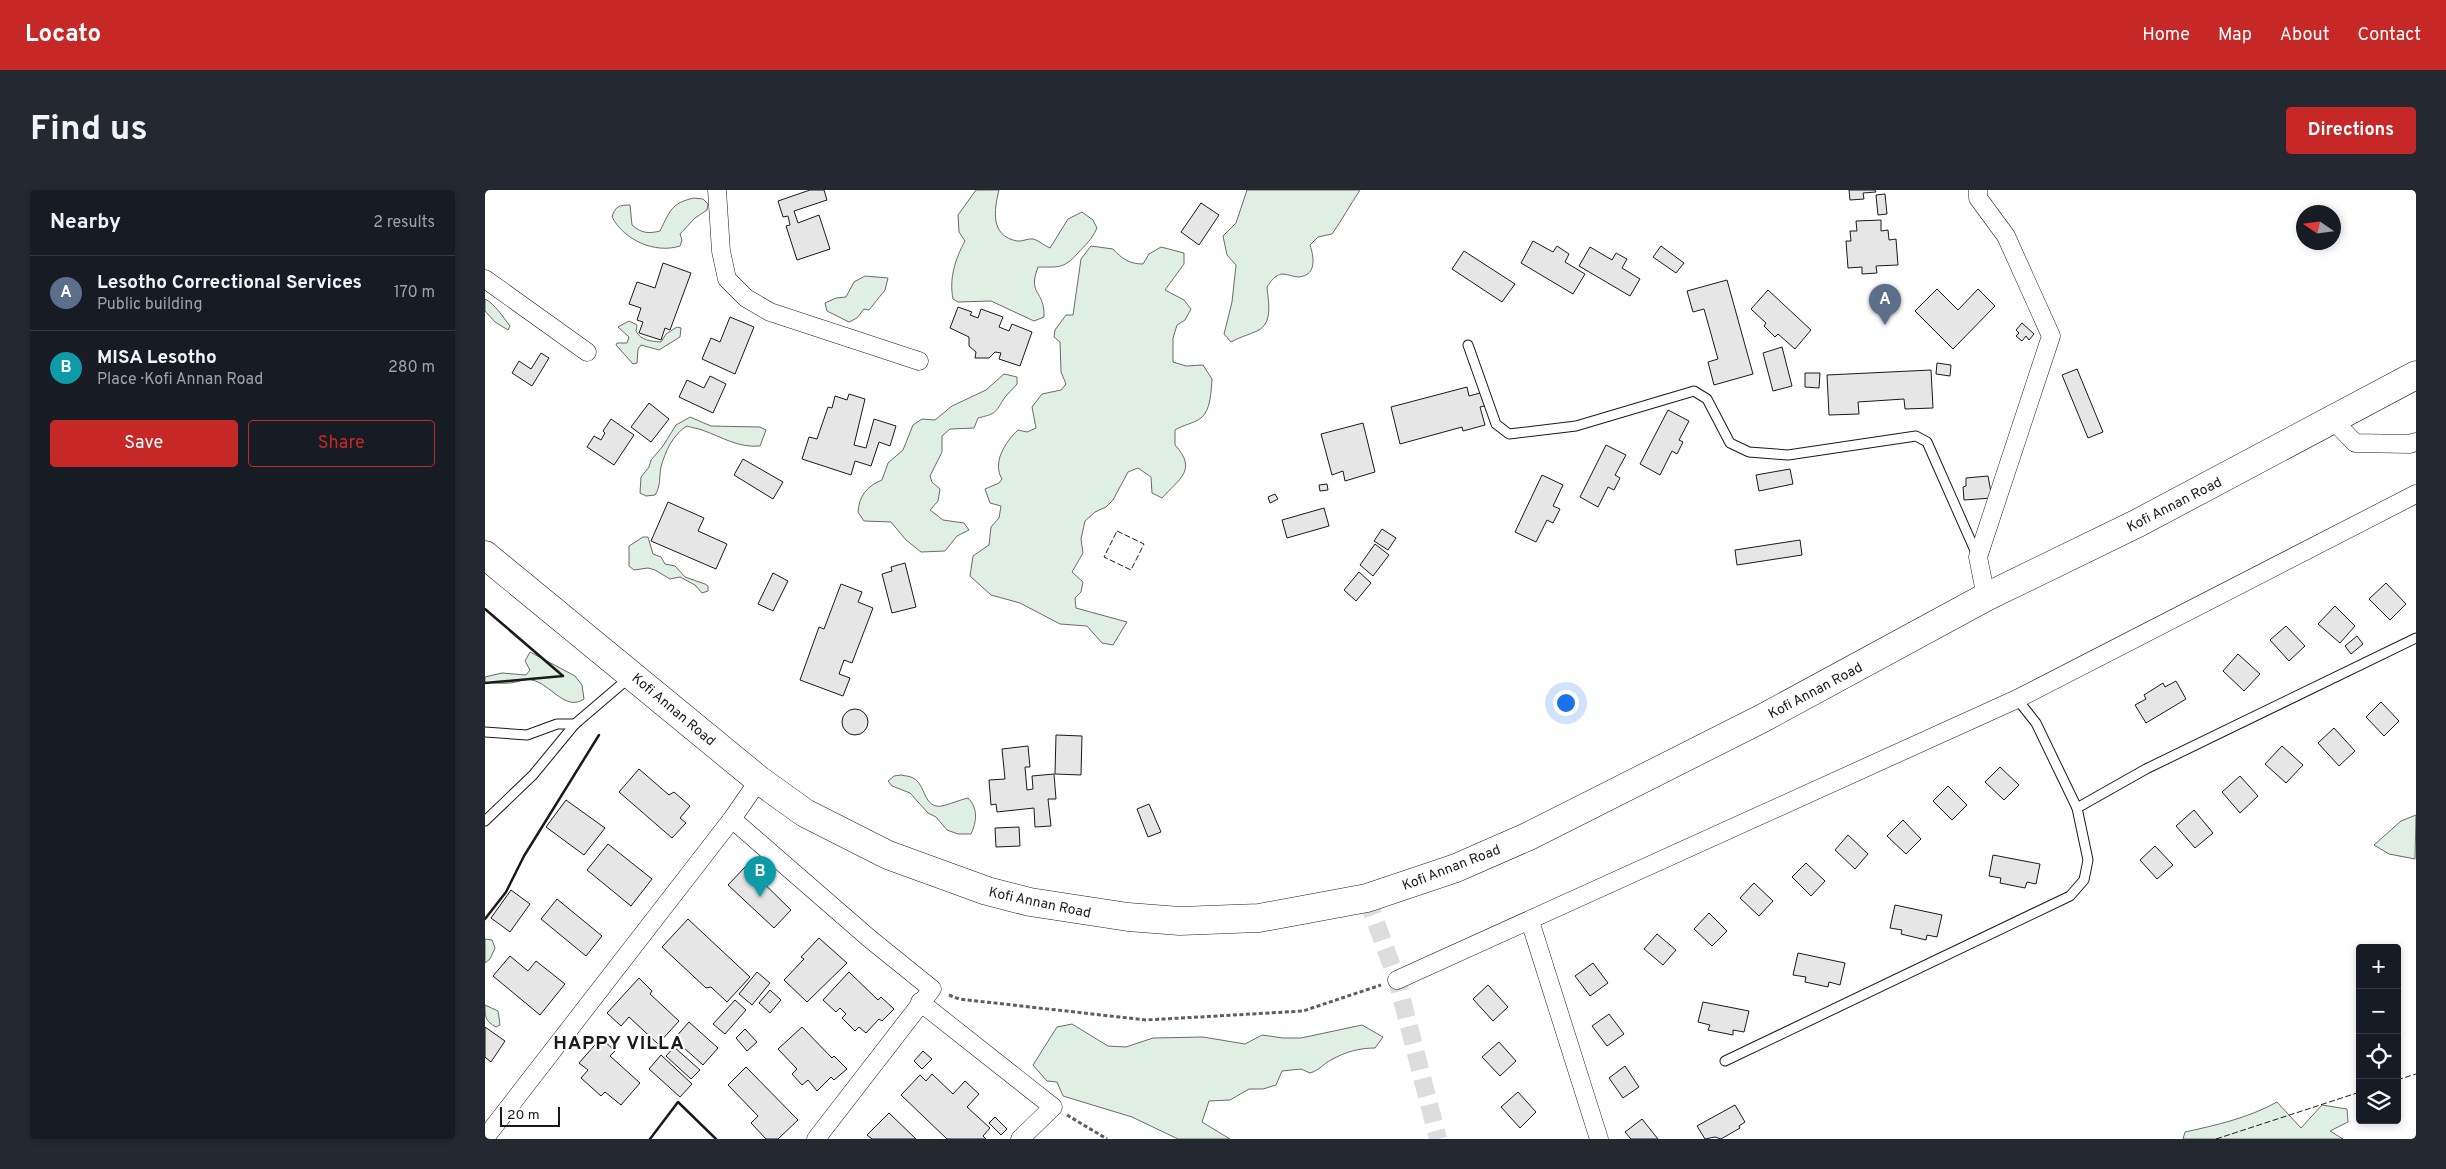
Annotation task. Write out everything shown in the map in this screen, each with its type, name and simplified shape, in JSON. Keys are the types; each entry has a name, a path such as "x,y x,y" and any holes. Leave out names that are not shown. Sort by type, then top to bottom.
{"main road":[{"name":"Kofi Annan Road","path":"485,555 759,780 805,813 888,855 987,891 1075,910 1127,917 1180,921 1259,918 1367,898 1465,864 1529,836 1754,722 1986,597 2138,523 2416,374"}],"street":[{"path":"717,190 721,251 727,279 746,298 771,312 919,361"},
{"path":"1978,190 1978,198 2006,236 2051,336 1978,557 1986,597"},
{"path":"485,279 587,352"},
{"path":"2333,420 2355,443 2409,444 2416,442"},
{"path":"1397,980 2017,699 2416,494"},
{"path":"485,1138 732,819 759,780"},
{"path":"732,819 870,939 926,996 1053,1107 1020,1139"},
{"path":"1529,921 1599,1139"},
{"path":"816,1139 926,996"}],"lane":[{"path":"1468,345 1496,424 1509,434 1576,426 1694,391 1707,399 1730,443 1749,452 1788,455 1916,436 1922,438 1927,442 1978,557"},
{"path":"2077,808 2146,769 2416,638"},
{"path":"485,821 533,775 575,724 632,674"},
{"path":"1725,1061 2070,896 2085,880 2088,860 2077,808 2036,723 2017,699"},
{"path":"485,732 527,735 557,724 575,724"}],"path":[{"path":"926,996 1146,1020 1303,1011 1397,980"},
{"path":"1053,1107 1107,1139"}],"green space":[{"path":"976,190 999,190 995,214 998,228 1002,234 1017,241 1033,239 1050,248 1068,219 1082,212 1093,220 1097,228 1095,232 1072,259 1060,266 1038,267 1034,283 1042,301 1044,317 1034,321 991,301 958,302 953,299 954,269 965,241 959,232 958,215"},
{"path":"1247,190 1360,190 1332,234 1318,237 1310,245 1313,265 1309,273 1299,277 1282,274 1275,277 1267,287 1269,311 1266,323 1257,331 1231,342 1224,334 1232,302 1236,265 1227,255 1223,236 1236,223"},
{"path":"694,198 703,199 708,204 707,210 695,218 680,234 682,240 680,246 661,248 641,243 624,232 612,217 618,207 630,205 632,225 638,230 645,232 660,231 666,218 676,205"},
{"path":"1091,246 1113,249 1120,256 1138,264 1143,264 1149,254 1161,247 1184,253 1184,264 1165,290 1184,300 1191,309 1185,320 1177,325 1173,338 1173,362 1186,366 1203,365 1212,379 1210,400 1204,415 1198,420 1175,430 1175,445 1185,461 1184,474 1180,479 1162,498 1152,493 1151,477 1138,468 1128,472 1113,500 1085,521 1081,539 1083,553 1072,572 1083,582 1081,592 1075,598 1076,608 1127,622 1113,645 1102,643 1087,626 1060,624 1020,603 991,595 970,576 973,556 989,545 991,527 999,518 1001,506 990,503 985,489 999,483 1002,479 998,466 1001,453 1018,430 1027,432 1036,428 1032,407 1042,394 1061,390 1066,384 1061,372 1060,342 1054,337 1055,330 1066,315 1073,315 1081,259"},
{"path":"865,276 888,278 885,290 869,310 864,309 857,318 849,322 827,311 825,303 836,298 846,297 854,282"},
{"path":"485,299 495,307 510,326 508,330 495,322 485,311"},
{"path":"629,321 637,325 636,331 638,334 647,340 661,342 666,334 677,327 681,328 680,337 659,350 641,345 638,349 637,363 633,364 616,345 617,343 627,343 629,337 618,327"},
{"path":"1004,374 1017,377 1017,384 1004,398 996,411 978,418 974,428 950,429 942,436 942,452 930,476 932,482 940,489 938,501 930,510 943,520 964,523 969,530 957,536 945,551 921,552 906,540 891,522 864,521 858,512 862,496 872,485 882,480 888,463 903,450 913,425 922,419 935,420 952,406 986,390"},
{"path":"690,417 711,426 760,427 766,430 760,446 752,446 737,444 700,429 687,426 682,429 667,450 655,495 646,496 640,493 641,477 649,467 651,460 663,446 676,425"},
{"path":"643,537 648,537 653,554 661,557 665,564 675,566 685,577 705,584 708,586 708,591 702,593 695,585 680,577 670,579 655,570 648,568 634,570 629,566 629,546"},
{"path":"530,652 575,676 582,685 584,699 577,702 564,700 539,682 532,680 512,683 485,683 485,677 502,673 526,675 530,670 525,661"},
{"path":"894,776 912,777 917,781 931,804 936,806 968,798 974,806 976,815 971,834 958,834 947,830 910,793 892,786 888,781"},
{"path":"2416,815 2415,859 2389,854 2374,845 2401,821"},
{"path":"485,939 492,940 495,948 490,959 485,963"},
{"path":"485,1005 498,1011 500,1025 496,1027 488,1021"},
{"path":"1072,1024 1108,1046 1126,1047 1153,1038 1203,1037 1245,1044 1262,1035 1301,1038 1362,1025 1383,1037 1375,1048 1358,1050 1336,1057 1313,1072 1310,1073 1301,1069 1282,1071 1276,1085 1263,1089 1249,1089 1230,1100 1209,1101 1202,1122 1230,1139 1178,1139 1132,1117 1063,1096 1057,1082 1047,1081 1033,1065 1057,1027"},
{"path":"2277,1102 2301,1128 2322,1105 2347,1109 2348,1122 2330,1131 2343,1139 2183,1139 2185,1132 2244,1117"}],"building":[{"path":"810,190 824,190 827,200 794,211 798,223 819,215 830,249 797,260 786,226 790,225 788,216 783,217 778,201"},
{"path":"1849,190 1875,190 1876,192 1863,193 1864,199 1850,200"},
{"path":"1885,194 1887,214 1878,215 1876,195"},
{"path":"1201,203 1219,215 1199,245 1181,232"},
{"path":"1881,220 1881,231 1888,230 1889,240 1896,239 1898,265 1876,266 1877,273 1862,274 1862,267 1848,268 1846,241 1851,241 1850,231 1857,231 1856,221"},
{"path":"1533,241 1553,252 1557,246 1569,254 1565,262 1585,274 1573,294 1521,263"},
{"path":"1661,246 1684,263 1676,273 1653,257"},
{"path":"1590,247 1612,260 1616,253 1627,259 1622,268 1640,279 1630,296 1579,266"},
{"path":"1464,251 1515,284 1502,302 1452,269"},
{"path":"663,263 691,273 670,330 665,328 661,340 639,333 643,322 637,320 641,308 629,304 637,282 655,288"},
{"path":"1727,280 1753,374 1714,385 1708,362 1718,359 1704,309 1693,312 1687,291"},
{"path":"1937,289 1958,310 1978,289 1995,306 1953,349 1915,311"},
{"path":"1768,290 1811,330 1795,349 1778,334 1775,337 1764,326 1766,323 1751,309"},
{"path":"958,307 972,312 970,315 978,318 981,309 1003,317 999,327 1009,331 1012,324 1032,332 1020,366 999,359 1001,353 995,352 989,358 975,358 976,352 969,346 969,337 950,328"},
{"path":"730,317 754,327 735,374 702,359 711,338 720,342"},
{"path":"2022,323 2034,334 2029,340 2026,336 2022,341 2016,336 2019,333 2016,330"},
{"path":"1782,347 1792,386 1773,391 1763,353"},
{"path":"541,353 549,358 532,386 512,373 519,361 531,369"},
{"path":"1937,363 1951,365 1950,376 1936,374"},
{"path":"2077,369 2103,432 2088,438 2062,375"},
{"path":"1931,370 1933,408 1905,409 1904,399 1858,402 1859,414 1829,415 1827,375"},
{"path":"1805,373 1820,373 1819,388 1805,387"},
{"path":"710,376 726,384 713,413 679,397 687,380 704,388"},
{"path":"1467,387 1469,396 1484,392 1488,405 1480,407 1485,425 1463,431 1462,427 1400,444 1391,407"},
{"path":"849,394 865,399 854,445 866,448 874,419 896,426 890,446 879,442 871,466 855,461 851,475 802,459 809,437 817,439 828,407 832,408 835,396 847,400"},
{"path":"649,403 669,419 651,442 631,427"},
{"path":"1668,410 1689,421 1679,440 1683,442 1677,454 1672,451 1660,475 1640,464"},
{"path":"611,419 634,435 614,465 587,447 594,436 601,440 605,433 603,431"},
{"path":"1363,423 1375,472 1345,481 1343,471 1332,475 1321,434"},
{"path":"1606,445 1626,455 1615,475 1620,478 1614,490 1608,487 1598,507 1580,497"},
{"path":"743,459 783,482 773,499 734,475"},
{"path":"1790,469 1793,484 1759,491 1756,475"},
{"path":"1542,475 1563,485 1553,506 1560,509 1553,523 1547,520 1536,542 1515,532"},
{"path":"1988,476 1992,498 1964,500 1963,487 1966,486 1966,478"},
{"path":"1327,484 1328,490 1320,491 1319,485"},
{"path":"1275,494 1278,499 1270,503 1268,497"},
{"path":"668,502 704,518 698,531 727,544 716,569 651,541"},
{"path":"1324,508 1329,526 1287,538 1282,520"},
{"path":"1382,529 1396,538 1388,550 1374,541"},
{"path":"1800,540 1802,555 1737,565 1735,550"},
{"path":"1375,544 1389,555 1373,576 1360,565"},
{"path":"905,563 916,607 892,613 882,574 892,571 891,567"},
{"path":"1359,572 1371,583 1356,601 1344,590"},
{"path":"773,573 788,581 773,611 758,604"},
{"path":"2386,583 2406,604 2390,620 2369,599"},
{"path":"841,584 862,592 858,602 873,608 852,663 844,660 839,674 850,678 843,696 800,680 819,627 824,629"},
{"path":"2335,606 2355,626 2340,643 2318,624"},
{"path":"2286,626 2305,646 2289,661 2270,640"},
{"path":"2357,636 2363,644 2351,654 2345,646"},
{"path":"2238,654 2260,674 2244,691 2223,671"},
{"path":"2176,681 2186,699 2146,723 2135,705 2146,699 2144,695 2163,683 2165,687"},
{"path":"2381,702 2399,721 2384,736 2366,717"},
{"path":"855,709 864,713 868,722 864,731 855,735 846,731 842,722 846,713"},
{"path":"2334,728 2355,751 2339,766 2318,743"},
{"path":"1056,735 1082,736 1081,775 1055,774"},
{"path":"1028,746 1030,767 1025,767 1027,790 1033,789 1032,776 1054,774 1056,799 1048,799 1051,826 1035,827 1034,808 997,812 996,804 991,805 989,780 1005,779 1002,749"},
{"path":"2282,746 2303,765 2286,783 2265,764"},
{"path":"2000,767 2019,785 2004,800 1985,782"},
{"path":"639,769 669,795 674,792 690,806 680,818 686,823 672,838 619,792"},
{"path":"2240,776 2258,796 2240,813 2222,792"},
{"path":"1948,786 1967,805 1952,820 1933,801"},
{"path":"566,800 605,828 584,855 546,827"},
{"path":"1149,804 1161,832 1148,837 1137,809"},
{"path":"2194,810 2213,833 2195,848 2176,826"},
{"path":"1903,820 1921,839 1906,854 1887,836"},
{"path":"1019,827 1020,846 996,847 995,828"},
{"path":"1848,835 1868,854 1855,869 1835,850"},
{"path":"608,844 652,879 631,906 587,870"},
{"path":"2155,846 2173,865 2157,879 2140,860"},
{"path":"1993,855 2040,864 2036,884 2027,882 2025,888 2000,883 2001,878 1989,876"},
{"path":"1806,863 1825,881 1811,896 1792,877"},
{"path":"746,866 791,910 774,928 728,885"},
{"path":"1754,883 1773,901 1759,916 1740,898"},
{"path":"511,890 530,904 510,932 491,918"},
{"path":"557,899 602,936 586,956 541,919"},
{"path":"1895,905 1942,915 1937,937 1927,935 1926,940 1901,934 1902,930 1890,928"},
{"path":"1709,913 1727,931 1712,946 1694,929"},
{"path":"688,919 750,977 727,1002 711,987 706,988 662,947"},
{"path":"1657,934 1676,950 1663,965 1644,949"},
{"path":"819,938 847,963 807,1002 784,980 804,959 801,957"},
{"path":"1798,953 1845,963 1840,985 1829,982 1828,987 1805,982 1806,977 1793,975"},
{"path":"510,956 528,971 536,961 565,984 540,1015 493,976"},
{"path":"1593,963 1608,983 1590,996 1575,976"},
{"path":"757,972 770,983 752,1005 739,994"},
{"path":"849,972 878,1000 881,997 894,1009 882,1021 879,1019 866,1033 859,1027 855,1031 842,1018 846,1014 840,1008 836,1012 823,1000"},
{"path":"639,978 652,991 650,994 679,1021 658,1044 629,1017 621,1026 607,1013"},
{"path":"1488,985 1508,1007 1493,1021 1473,999"},
{"path":"770,990 781,1000 770,1013 759,1003"},
{"path":"735,1000 746,1010 725,1034 713,1024"},
{"path":"1703,1002 1749,1011 1744,1032 1733,1030 1733,1035 1708,1030 1710,1025 1698,1022"},
{"path":"1609,1014 1624,1034 1607,1046 1592,1026"},
{"path":"689,1022 718,1048 703,1065 674,1039"},
{"path":"485,1027 505,1041 491,1062 485,1057"},
{"path":"802,1027 832,1058 834,1056 847,1069 834,1080 831,1077 817,1091 808,1080 802,1085 792,1074 797,1069 778,1049"},
{"path":"745,1029 757,1042 747,1051 736,1038"},
{"path":"601,1038 615,1051 610,1056 640,1083 621,1105 605,1092 601,1096 581,1078 588,1070 579,1063"},
{"path":"1499,1042 1516,1061 1500,1076 1482,1057"},
{"path":"674,1047 700,1070 691,1079 666,1056"},
{"path":"923,1051 932,1059 922,1069 914,1061"},
{"path":"661,1055 692,1084 680,1097 649,1069"},
{"path":"1625,1066 1639,1087 1623,1098 1609,1078"},
{"path":"746,1067 798,1120 778,1139 766,1139 751,1123 758,1116 728,1085"},
{"path":"932,1074 953,1094 965,1081 979,1094 967,1107 990,1128 983,1136 986,1139 947,1139 901,1095 920,1075 926,1081"},
{"path":"1518,1092 1536,1112 1520,1128 1501,1107"},
{"path":"1735,1105 1745,1122 1739,1126 1740,1128 1721,1139 1715,1137 1705,1139 1697,1126"},
{"path":"889,1113 916,1139 872,1139 867,1135"},
{"path":"995,1117 1007,1129 1001,1135 989,1123"},
{"path":"1642,1119 1658,1139 1631,1139 1625,1132"}],"tunnel":[{"path":"1367,898 1397,980 1438,1139"}],"fence":[{"path":"1117,531 1144,544 1131,570 1104,557 1117,531"},
{"path":"2400,1079 2416,1074"},
{"path":"2216,1139 2356,1093"}],"wall":[{"path":"485,609 563,676 485,683"},
{"path":"485,919 506,892 524,856 599,735"},
{"path":"650,1139 678,1102 716,1139"}],"place":[{"name":"Lesotho Correctional Services","path":"1885,325"},
{"name":"MISA Lesotho","path":"760,897"}],"district":[{"name":"HAPPY VILLA","path":"619,1042"}]}
